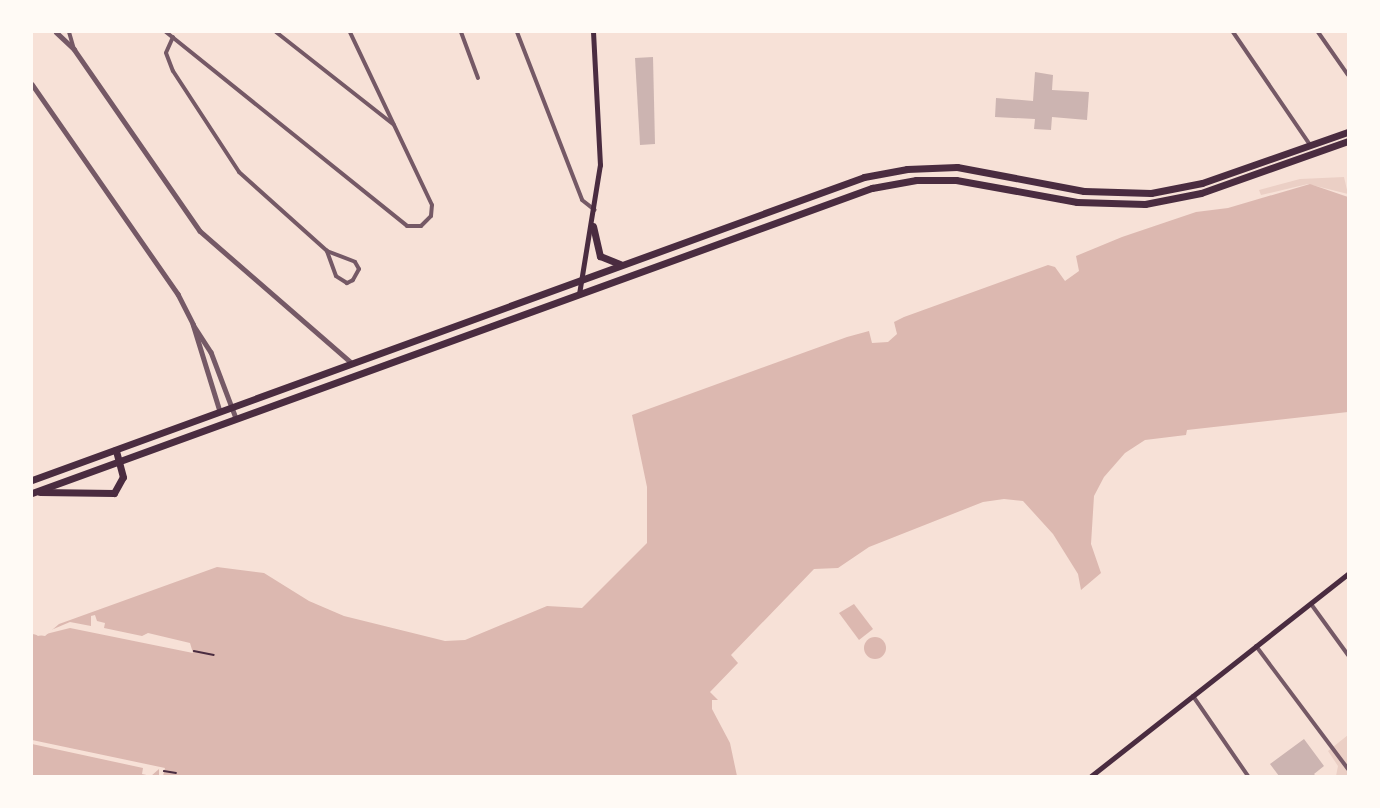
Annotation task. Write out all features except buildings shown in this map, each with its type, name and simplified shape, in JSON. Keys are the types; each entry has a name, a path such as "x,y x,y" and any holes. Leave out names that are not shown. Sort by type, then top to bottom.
{"highway":[{"path":"32,480 844,183 901,169 969,168 1084,191 1139,194 1197,184 1348,132"},
{"path":"33,493 839,199 888,184 956,180 1083,203 1145,204 1201,193 1348,141"},
{"path":"593,226 601,258 612,264 626,264"},
{"path":"33,493 112,494 122,481 120,461 116,450"}],"main road":[{"path":"579,294 593,226 600,143 592,32"},
{"path":"1091,777 1348,574"}],"street":[{"path":"56,32 74,50 200,231 352,363"},
{"path":"69,32 74,50"},
{"path":"166,32 407,226 424,225 432,208 350,32"},
{"path":"276,32 394,126"},
{"path":"461,32 478,78"},
{"path":"517,32 582,200 595,211"},
{"path":"1233,32 1310,146"},
{"path":"1318,32 1348,75"},
{"path":"173,37 166,53 173,71 233,164 254,189 327,251 355,262 359,269 353,280 347,283 336,276 327,251"},
{"path":"32,84 169,280 211,352 236,418"},
{"path":"193,324 220,411"},
{"path":"1311,604 1348,655"},
{"path":"1256,646 1348,769"},
{"path":"1193,696 1248,777"}],"path":[{"path":"194,651 214,655"},
{"path":"165,771 176,773"}],"shaded area":[{"path":"1344,177 1348,194 1308,184 1261,195 1259,190 1300,179"},
{"path":"1310,184 1348,197 1348,412 1187,430 1186,435 1145,440 1125,453 1104,477 1094,496 1091,544 1101,573 1081,590 1078,574 1053,534 1023,501 1004,499 983,502 869,547 838,568 814,569 731,655 738,663 710,692 718,700 712,700 712,709 730,743 737,776 32,776 32,634 45,636 59,624 217,567 264,573 309,601 344,616 445,641 465,640 547,606 582,608 647,543 647,487 632,415 847,337 869,331 872,343 888,342 897,334 894,322 904,317 1048,265 1055,267 1065,281 1079,271 1076,256 1122,237 1196,212 1228,208"},
{"path":"854,604 873,629 859,640 839,613"},
{"path":"875,637 883,640 886,648 883,656 875,659 867,656 864,648 867,640"},
{"path":"1348,735 1348,776 1336,776 1338,766 1328,751"}],"pier":[{"path":"95,615 97,621 105,623 104,628 142,636 148,633 190,643 193,653 70,628 38,636 32,632 44,633 70,622 91,626 91,616"},
{"path":"32,740 165,768 163,776 159,776 159,769 151,776 142,774 143,768 32,744"}]}
